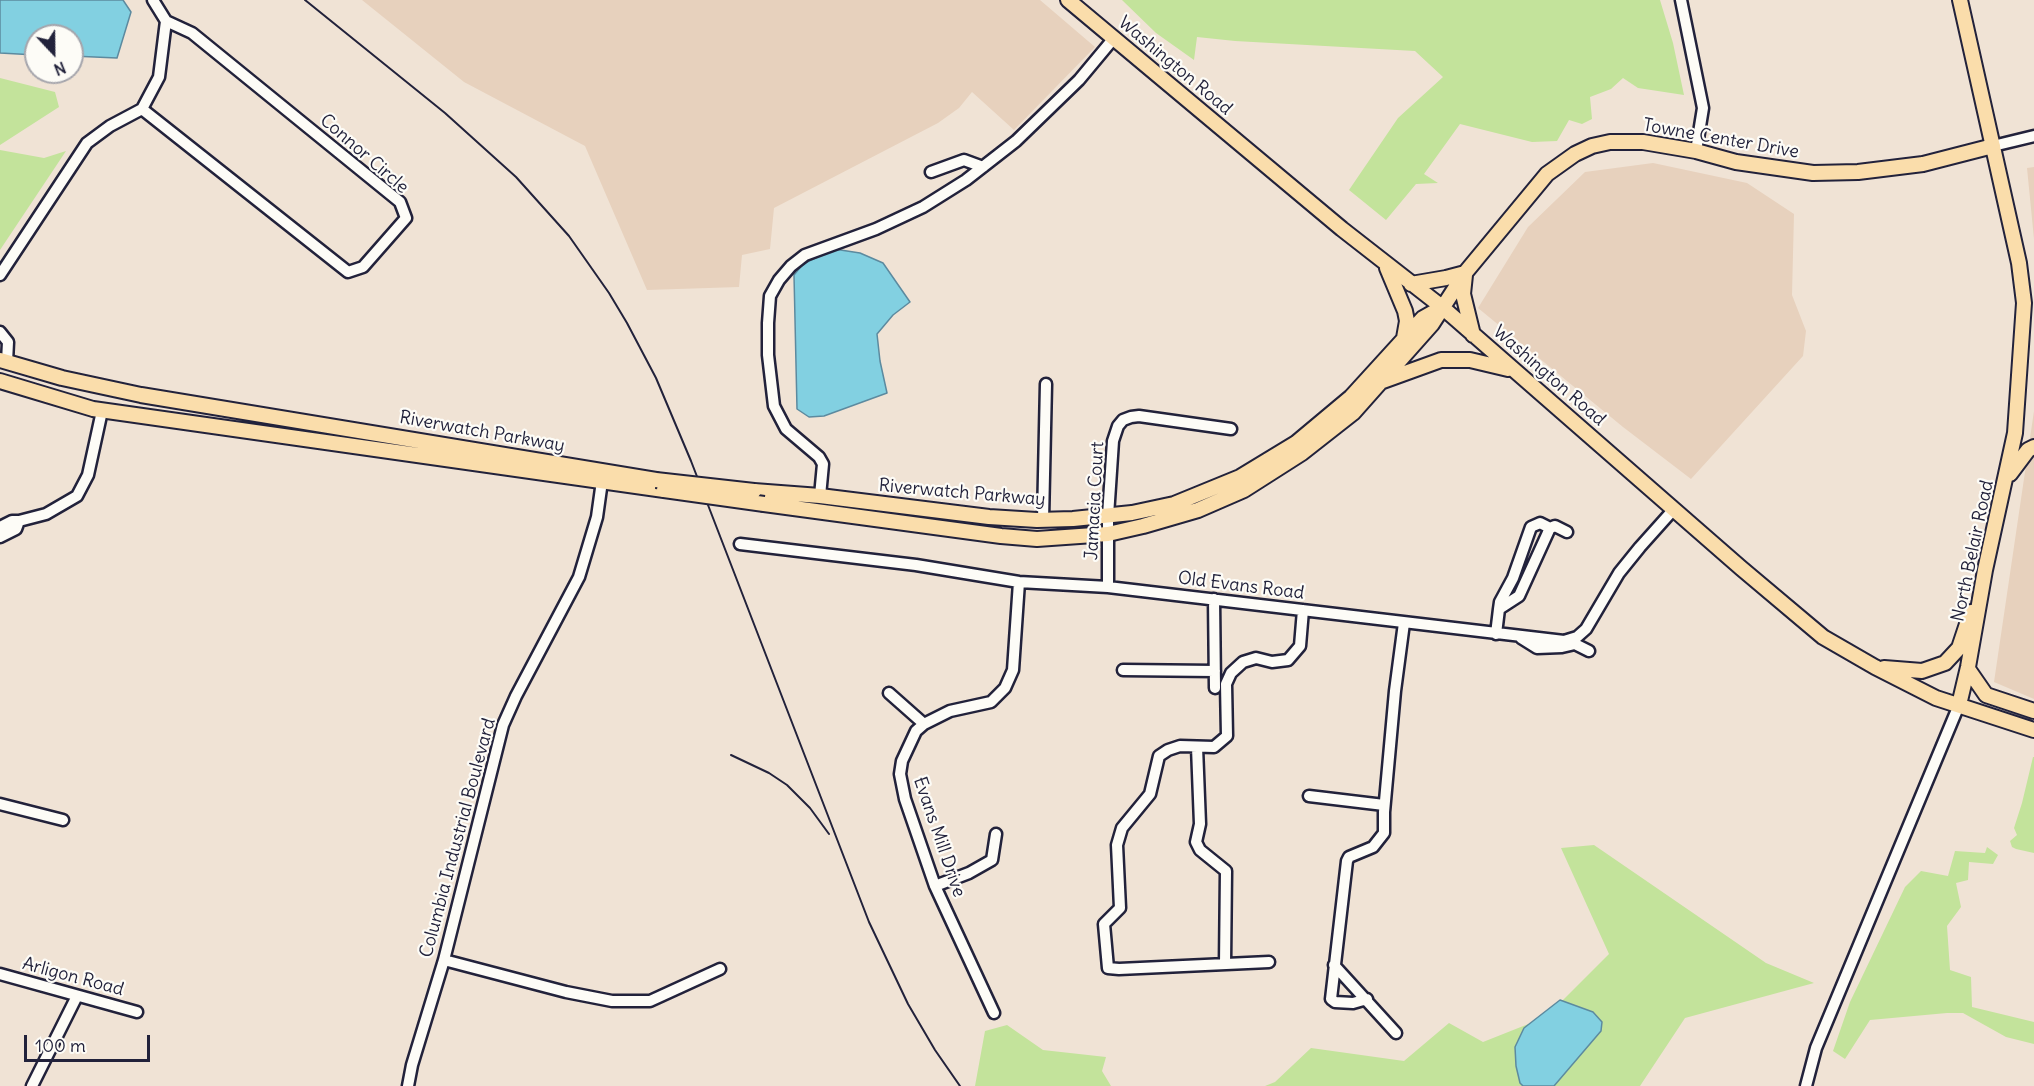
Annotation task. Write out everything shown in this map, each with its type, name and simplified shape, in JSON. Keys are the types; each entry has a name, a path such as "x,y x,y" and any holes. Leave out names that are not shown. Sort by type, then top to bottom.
{"main road":[{"name":"Washington Road","path":"1068,0 1385,263 1442,307 1740,568 1815,630 1841,648 1936,698 2034,730"},
{"name":"North Belair Road","path":"1959,705 1968,669 1985,570 2006,481 2014,432 2024,303 2019,263 1960,0"},
{"name":"Towne Center Drive","path":"1442,307 1465,273 1547,174 1575,154 1592,146 1610,142 1643,142 1696,151 1736,162 1813,173 1851,172 1923,164 1993,146"},
{"path":"1385,263 1405,311 1407,321 1403,340"},
{"path":"1411,284 1465,273 1463,294 1473,335"},
{"name":"Riverwatch Parkway","path":"660,485 819,496 989,517 1043,520 1108,516 1174,504 1240,477 1296,443 1351,397 1424,318 1442,307"},
{"name":"Riverwatch Parkway","path":"4,361 62,378 141,395 764,504 1038,539 1108,534 1173,518 1244,490 1320,440 1353,412 1432,324 1442,307"},
{"path":"1381,381 1441,360 1470,360 1501,366 1516,372"},
{"name":"Riverwatch Parkway","path":"0,381 102,411 603,476"},
{"path":"2006,481 2017,463 2028,450 2034,447"},
{"path":"1875,667 1922,672 1945,663 1959,648 1985,570"},
{"path":"1968,669 1986,695 2034,711"}],"street":[{"path":"0,275 87,143 110,126 142,109 159,77 166,21 153,0"},
{"path":"1681,0 1703,108 1696,151"},
{"name":"Connor Circle","path":"142,109 348,272 363,267 406,218 400,202 192,33 166,21"},
{"path":"819,496 822,464 819,457 786,429 774,406 768,355 768,323 770,296 779,280 805,255 876,230 923,207 966,180 1016,141 1079,80 1114,38"},
{"path":"1993,146 2034,136"},
{"path":"931,172 964,160 983,167"},
{"path":"0,332 8,342 4,361"},
{"path":"1043,520 1046,384"},
{"path":"0,527 12,521 46,514 77,496 88,475 102,411"},
{"name":"Jamacia Court","path":"1108,587 1108,516 1113,441 1115,432 1123,420 1149,416 1231,429"},
{"name":"Columbia Industrial Boulevard","path":"408,1086 412,1065 444,960 503,725 579,577 597,517 603,476"},
{"name":"Old Evans Road","path":"740,544 916,565 1019,582 1108,587 1564,641 1577,637 1586,629 1619,573 1674,509"},
{"path":"0,537 16,529 19,521"},
{"path":"1496,634 1500,602 1513,578 1531,527 1540,523 1550,528 1555,526 1567,532"},
{"path":"1500,609 1519,596 1550,528"},
{"path":"889,693 924,724 950,711 991,702 1005,688 1012,670 1019,582"},
{"path":"1214,599 1215,688"},
{"path":"1269,962 1108,968 1104,924 1120,908 1117,844 1122,828 1150,794 1159,756 1168,750 1180,747 1214,747 1227,736 1226,684 1231,673 1243,662 1256,658 1272,662 1288,660 1300,646 1303,610"},
{"path":"1367,999 1353,1003 1335,1002 1331,999 1334,965 1347,861 1349,857 1373,847 1384,833 1384,805 1404,623"},
{"path":"1518,637 1537,648 1575,644 1589,651"},
{"path":"1123,670 1215,672"},
{"name":"North Belair Road","path":"1806,1086 1816,1048 1959,705"},
{"name":"Evans Mill Drive","path":"924,724 916,731 902,761 900,774 905,799 935,886 994,1013"},
{"path":"1197,747 1200,824 1196,842 1200,850 1226,871 1225,964"},
{"path":"1309,796 1384,805"},
{"path":"0,804 63,820"},
{"path":"935,886 969,873 992,860 996,834"},
{"path":"444,960 612,1002 650,1001 720,969"},
{"path":"1334,965 1396,1033"},
{"name":"Arligon Road","path":"0,974 137,1012"},
{"path":"32,1086 77,996"}],"shaded area":[{"path":"362,0 1040,0 1095,47 1014,130 972,92 959,108 938,123 774,208 770,249 742,255 739,287 647,290 585,146 464,82"},
{"path":"1653,163 1747,183 1794,214 1792,295 1806,331 1803,356 1691,479 1623,427 1478,308 1528,227 1585,172"},
{"path":"2034,167 2034,239 2027,168"},
{"path":"2034,411 2034,699 1994,682"}],"green space":[{"path":"1122,0 1660,0 1673,43 1684,95 1638,88 1623,78 1611,89 1590,97 1592,119 1582,124 1569,120 1557,141 1532,142 1460,124 1424,174 1438,183 1416,184 1386,220 1349,190 1398,118 1443,77 1415,51 1197,37 1194,60 1156,33"},
{"path":"0,78 55,92 59,107 0,145"},
{"path":"0,150 44,158 66,151 0,250"},
{"path":"2033,757 2034,853 2012,847 2010,841 2017,835 2014,828"},
{"path":"1594,845 1766,963 1814,983 1685,1018 1640,1086 1265,1086 1275,1082 1311,1048 1404,1061 1449,1023 1483,1042 1546,1017 1609,954 1561,848"},
{"path":"1987,847 1998,855 1993,864 1969,862 1968,880 1956,883 1961,907 1947,926 1950,970 1971,977 1972,1007 2034,1022 2034,1044 2006,1037 1963,1013 1947,1013 1870,1020 1845,1059 1833,1051 1850,1002 1905,887 1921,871 1948,876 1955,851 1985,853"},
{"path":"1007,1025 1043,1050 1106,1057 1102,1071 1111,1086 975,1086 985,1031"}],"water":[{"path":"0,0 123,0 131,12 117,58 84,57 84,24 24,24 24,54 0,53"},
{"path":"834,249 860,253 883,263 910,302 893,315 877,334 887,393 824,416 809,417 797,409 794,275 803,264"},
{"path":"1560,1000 1593,1012 1602,1022 1601,1031 1554,1086 1523,1086 1520,1083 1516,1066 1515,1047 1524,1028"}],"railway":[{"path":"305,0 445,113 516,177 569,236 609,293 656,378 691,461 869,922 908,1004 935,1050 960,1086"},
{"path":"731,755 769,773 787,785 810,808 829,834"}]}
